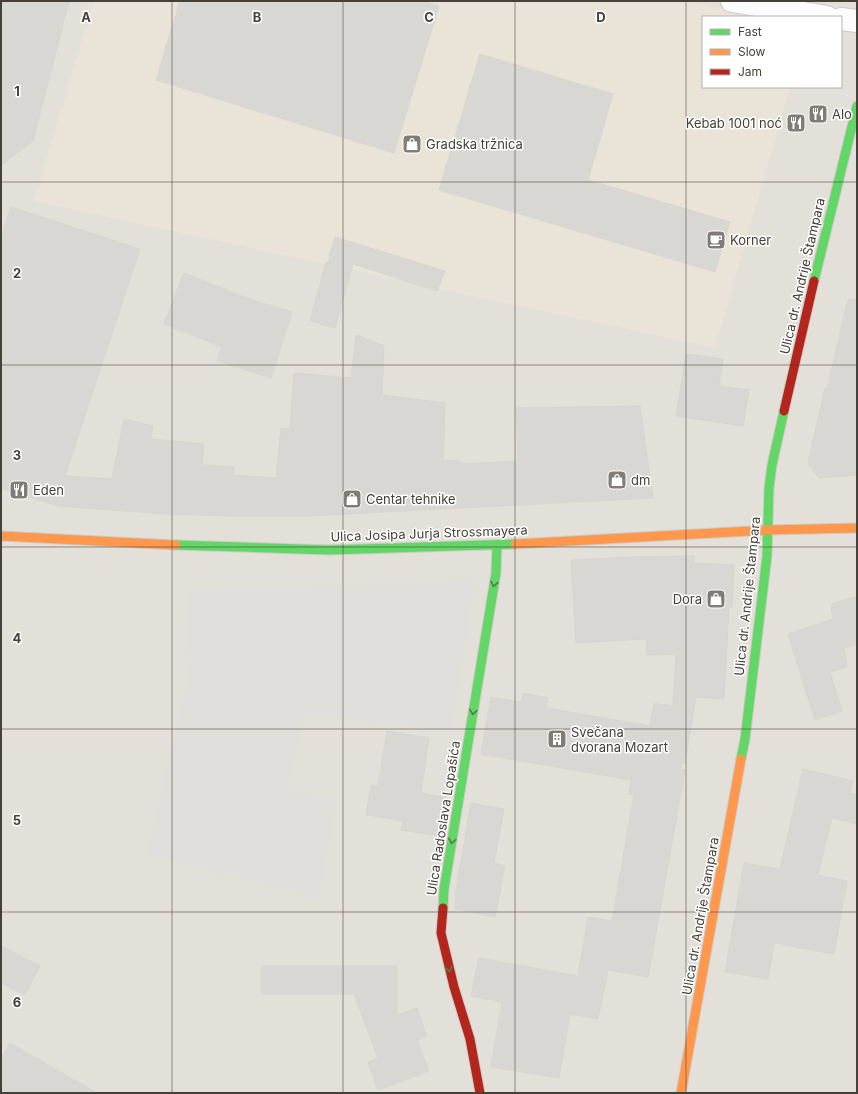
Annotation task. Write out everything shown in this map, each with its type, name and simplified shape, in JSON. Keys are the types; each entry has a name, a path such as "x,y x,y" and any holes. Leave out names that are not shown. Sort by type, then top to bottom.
{"street":[{"path":"732,1 821,16"},
{"path":"842,19 857,21"},
{"name":"Ulica dr. Andrije Štampara","path":"681,1093 745,739 765,571 769,488 772,465 807,311 857,106"},
{"name":"Ulica Josipa Jurja Strossmayera","path":"1,536 225,547 329,550 497,545 767,530 857,528"},
{"name":"Ulica Radoslava Lopašića","path":"480,1093 470,1039 454,987 440,933 444,889 494,581 497,545"}],"shaded area":[{"path":"1,1 857,1 857,1093 1,1093"},
{"name":"Gradska tržnica","path":"94,1 685,1 751,16 702,16 702,88 790,88 715,348 34,201"},
{"path":"475,582 451,731 305,714 286,791 337,798 318,900 147,854 191,664 186,589"}],"building":[{"path":"1,1 69,1 33,141 1,165"},
{"path":"180,1 423,1 439,6 394,153 156,80"},
{"path":"480,54 613,94 588,180 730,222 715,272 439,190"},
{"path":"11,207 140,249 65,476 112,479 124,419 153,426 151,439 204,444 202,465 234,467 234,475 276,478 281,428 290,429 294,373 351,378 356,335 384,346 382,395 445,403 443,460 460,461 460,464 518,461 516,408 640,406 653,498 308,516 233,516 166,514 58,506 1,488 1,238"},
{"path":"335,237 445,271 437,291 353,264 335,328 310,321 326,262 328,263"},
{"path":"184,273 255,301 292,312 271,378 217,361 222,347 164,324"},
{"path":"848,299 857,300 857,475 819,478 808,463 825,388 827,389"},
{"path":"686,354 723,359 719,386 749,390 743,426 676,416"},
{"path":"694,556 694,563 734,565 732,607 729,607 724,699 696,697 685,763 682,763 681,769 685,770 648,977 608,970 598,1019 570,1014 559,1078 491,1067 502,1002 471,996 479,958 578,976 588,917 612,921 634,795 629,794 631,780 481,754 491,697 522,702 523,693 548,698 546,708 650,726 654,703 673,706 676,654 647,655 646,639 576,643 571,560"},
{"path":"857,596 857,644 844,648 847,667 830,672 842,711 815,720 788,634 833,619 831,604"},
{"path":"387,731 429,738 421,793 446,798 440,836 401,830 403,821 366,815 371,785 378,786"},
{"path":"803,769 853,781 850,793 857,795 857,824 832,818 818,875 847,881 834,954 774,943 768,979 725,972 744,863 780,869"},
{"path":"471,803 504,809 494,863 505,866 495,917 455,909 456,890"},
{"path":"1,946 40,966 25,995 1,983"},
{"path":"261,966 397,966 397,1015 417,1008 427,1036 417,1040 429,1071 378,1090 368,1062 378,1058 354,994 261,994"},
{"path":"10,1043 97,1093 1,1093 1,1059"}],"traffic: fast":[{"path":"814,281 857,106"},
{"path":"741,759 745,739 767,556 769,488 772,465 784,411"},
{"path":"176,545 329,550 515,544"},
{"path":"443,908 444,889 496,573 497,545"}],"traffic: slow":[{"path":"515,544 767,530 857,528"},
{"path":"1,536 176,545"},
{"path":"681,1093 741,759"}],"traffic: jam":[{"path":"784,411 814,281"},
{"path":"443,908 441,933 454,987 470,1039 480,1093"}],"place":[{"name":"Alo","path":"818,114"},
{"name":"Kebab 1001 noć","path":"796,123"},
{"name":"Gradska tržnica","path":"412,144"},
{"name":"Korner","path":"716,240"},
{"name":"dm","path":"617,480"},
{"name":"Eden","path":"19,490"},
{"name":"Centar tehnike","path":"352,499"},
{"name":"Dora","path":"716,599"},
{"name":"Svečana dvorana Mozart","path":"557,739"}]}
